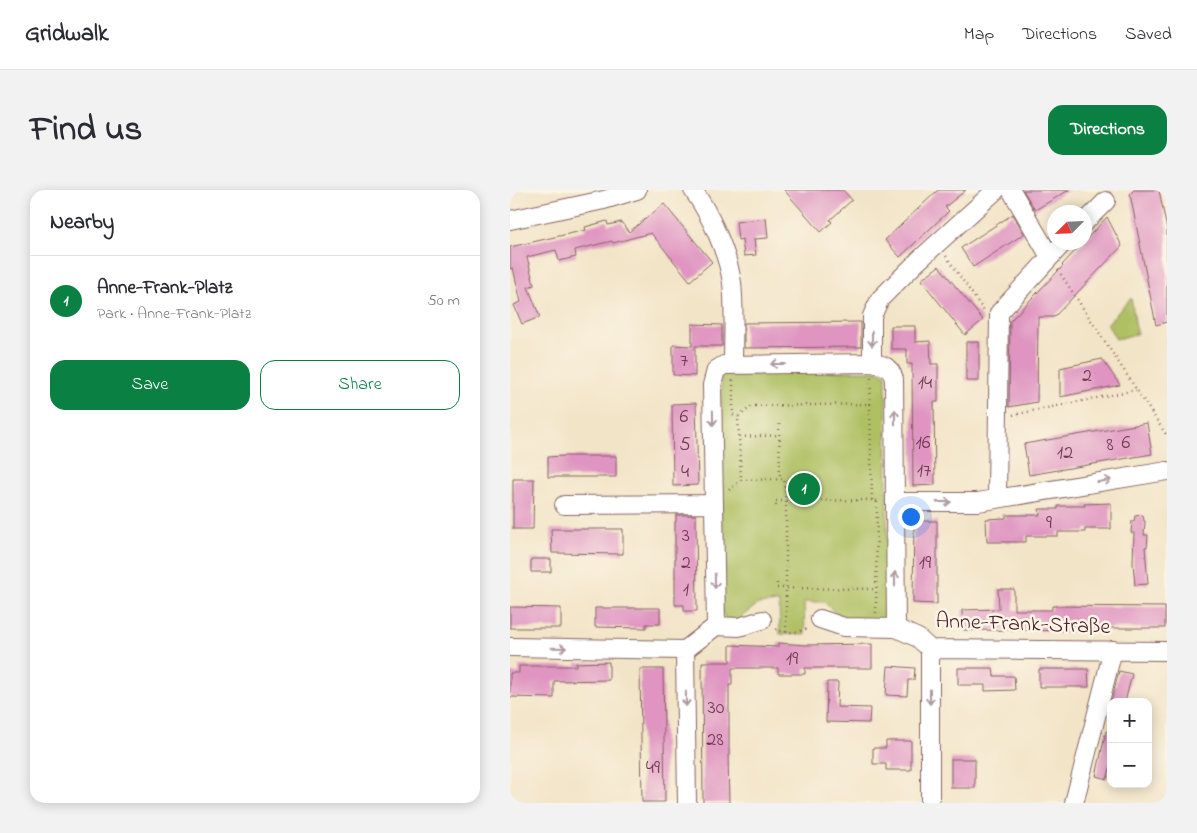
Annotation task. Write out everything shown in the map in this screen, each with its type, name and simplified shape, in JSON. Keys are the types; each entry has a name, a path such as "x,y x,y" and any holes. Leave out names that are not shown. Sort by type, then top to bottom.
{"street":[{"path":"510,220 604,200 637,190"},
{"path":"693,190 707,211 728,265 732,283 733,364"},
{"path":"872,363 872,316 880,299 996,190"},
{"path":"1011,190 1050,257"},
{"path":"1092,215 1106,202"},
{"path":"997,499 999,313 1057,250"},
{"path":"716,626 712,385 716,370 724,365 733,364 872,363 884,365 892,371 894,379 896,628"},
{"path":"895,502 978,502 1167,471"},
{"path":"564,505 714,504"},
{"name":"Anne-Frank-Straße","path":"820,619 844,627 896,628 918,638 930,649 1167,650"},
{"path":"510,647 685,650 716,626 739,627 762,620"},
{"path":"930,649 930,803"},
{"path":"685,650 687,803"},
{"path":"1074,803 1113,650"}],"path":[{"path":"937,244 999,333"},
{"path":"1050,257 1167,436"},
{"path":"872,363 870,404 872,500"},
{"path":"733,364 733,415 738,417"},
{"path":"998,418 1136,390"},
{"path":"738,417 752,406 870,404"},
{"path":"738,417 741,480 784,479 786,501 786,632"},
{"path":"778,424 780,479"},
{"path":"740,437 779,436"},
{"path":"776,506 776,501 872,500 895,502"},
{"path":"876,627 877,501"},
{"path":"777,584 777,588 876,589 882,593 896,595"},
{"path":"762,620 780,632 786,632 804,631 820,619"}],"green space":[{"path":"1131,298 1137,334 1116,339 1107,324"},
{"path":"880,371 886,375 888,614 882,621 844,621 824,602 804,602 805,635 780,634 779,602 758,604 740,618 726,620 722,612 721,376 726,372"}],"building":[{"path":"784,190 843,190 852,200 830,220 832,222 821,232"},
{"path":"938,190 966,190 945,207 949,211 900,257 885,240"},
{"path":"1023,190 1069,190 1035,210"},
{"path":"1134,190 1159,190 1167,229 1167,322 1156,325 1130,194"},
{"path":"664,204 712,262 690,281 651,233 575,250 576,257 559,261 556,250 527,257 534,285 528,287 540,317 522,324 514,305 521,302 513,268 510,269 510,247 586,230 585,227 607,221 608,225 621,222 629,232"},
{"path":"1013,214 1024,234 973,267 961,248"},
{"path":"1107,217 1122,246 1054,317 1038,317 1037,402 1009,407 1010,321 1076,250 1092,250 1092,233"},
{"path":"766,218 768,238 754,239 756,255 744,256 742,239 738,240 736,222"},
{"path":"939,266 983,320 965,335 921,280"},
{"path":"861,322 861,347 744,348 744,323"},
{"path":"692,324 722,325 722,346 695,346 695,376 673,375 673,345 692,346"},
{"path":"891,326 915,326 915,342 930,341 931,364 938,364 938,402 934,402 935,485 913,486 912,364 907,364 907,349 891,349"},
{"path":"966,342 979,342 979,381 966,381"},
{"path":"1102,359 1120,385 1060,397 1060,368"},
{"path":"696,403 698,485 673,486 672,404"},
{"path":"1147,423 1152,454 1029,475 1024,444"},
{"path":"616,456 616,477 548,477 548,457"},
{"path":"513,479 534,479 533,529 513,529"},
{"path":"1111,503 1111,529 1085,529 1085,532 1058,532 1058,536 1026,536 1026,542 987,542 986,519 1006,518 1006,515 1040,515 1039,509 1058,509 1058,506 1085,506 1084,504"},
{"path":"676,515 696,515 697,611 684,611 684,605 675,605"},
{"path":"1143,515 1145,521 1144,535 1148,535 1147,547 1145,547 1148,584 1135,585 1133,563 1134,533 1131,533 1132,521 1134,521 1135,516"},
{"path":"914,521 937,521 937,604 913,603"},
{"path":"551,529 623,529 623,554 552,553"},
{"path":"531,559 551,559 551,572 531,572"},
{"path":"998,589 1014,589 1014,610 1052,610 1052,606 1165,607 1165,628 1105,628 1105,631 963,630 962,610 999,609"},
{"path":"510,607 561,608 561,628 510,628"},
{"path":"595,608 660,608 660,624 646,624 646,628 595,627"},
{"path":"778,643 806,645 872,644 872,668 805,668 805,674 778,674 778,668 732,668 732,685 729,685 729,803 703,803 702,662 730,662 730,645 778,647"},
{"path":"609,662 609,680 554,681 554,698 510,697 510,673 519,673 519,666 576,666 576,663"},
{"path":"888,666 915,668 914,680 908,680 907,696 886,695"},
{"path":"958,668 993,668 994,676 1014,676 1015,690 985,691 985,685 958,685"},
{"path":"640,669 663,669 665,802 642,802"},
{"path":"1039,669 1088,669 1089,687 1039,687"},
{"path":"1119,671 1132,674 1126,698 1112,698"},
{"path":"827,682 838,682 837,707 870,708 869,723 826,722"},
{"path":"1106,731 1107,731 1107,779 1096,776"},
{"path":"886,741 911,741 911,770 886,770 886,764 873,764 873,748 886,748"},
{"path":"951,759 975,759 975,788 951,788"}],"place":[{"name":"Anne-Frank-Platz","path":"804,489"}]}
